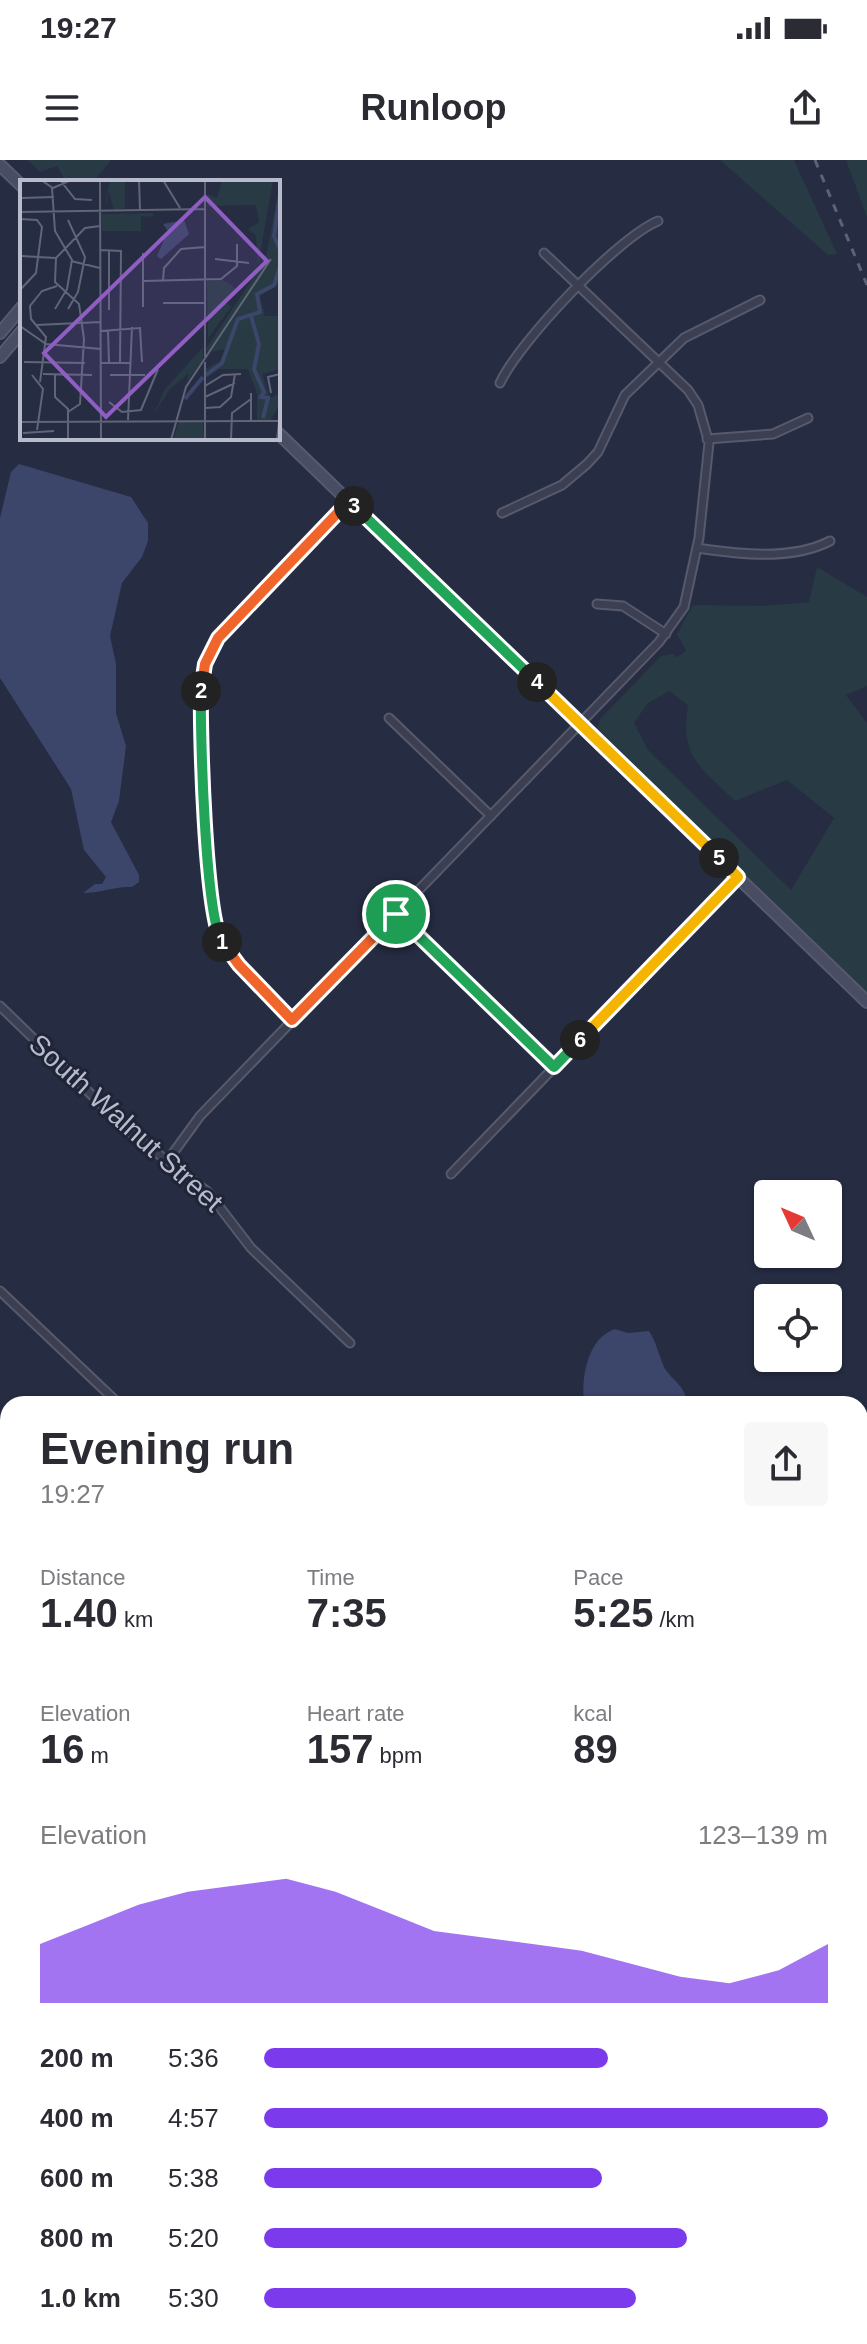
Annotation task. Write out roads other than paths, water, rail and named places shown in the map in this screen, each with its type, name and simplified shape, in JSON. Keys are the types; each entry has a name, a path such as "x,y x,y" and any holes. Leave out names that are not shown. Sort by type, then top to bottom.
{"main road":[{"path":"0,165 20,184"},
{"path":"0,333 20,309"},
{"path":"0,357 20,333"},
{"path":"280,435 867,1002"}],"street":[{"path":"500,383 514,356 580,287 630,236 658,221"},
{"path":"168,1160 200,1116 666,634 684,607 697,548 707,439 698,405 688,390 544,253"},
{"path":"502,513 562,485 587,464 598,452 625,395 684,338 760,300"},
{"path":"707,439 773,434 808,418"},
{"path":"292,1020 239,965 217,933 210,878 202,680 205,664 218,638 349,501"},
{"path":"697,548 746,555 809,548 830,541"},
{"path":"597,604 623,606 666,634"},
{"path":"389,718 491,816"},
{"path":"451,1174 738,877"},
{"path":"396,914 554,1067"},
{"name":"South Walnut Street","path":"0,1006 132,1134 208,1192 251,1248 350,1343"},
{"path":"0,1291 111,1396"}],"water":[{"path":"19,464 131,497 148,523 148,541 142,557 122,583 110,636 116,664 116,713 126,746 119,801 111,822 139,875 139,882 132,887 83,893 95,884 102,884 106,877 84,850 71,789 0,678 0,518 11,472"},
{"path":"615,1329 628,1333 649,1331 664,1367 685,1396 584,1396 588,1360 598,1341"}],"railway":[{"path":"815,160 867,285"}]}
